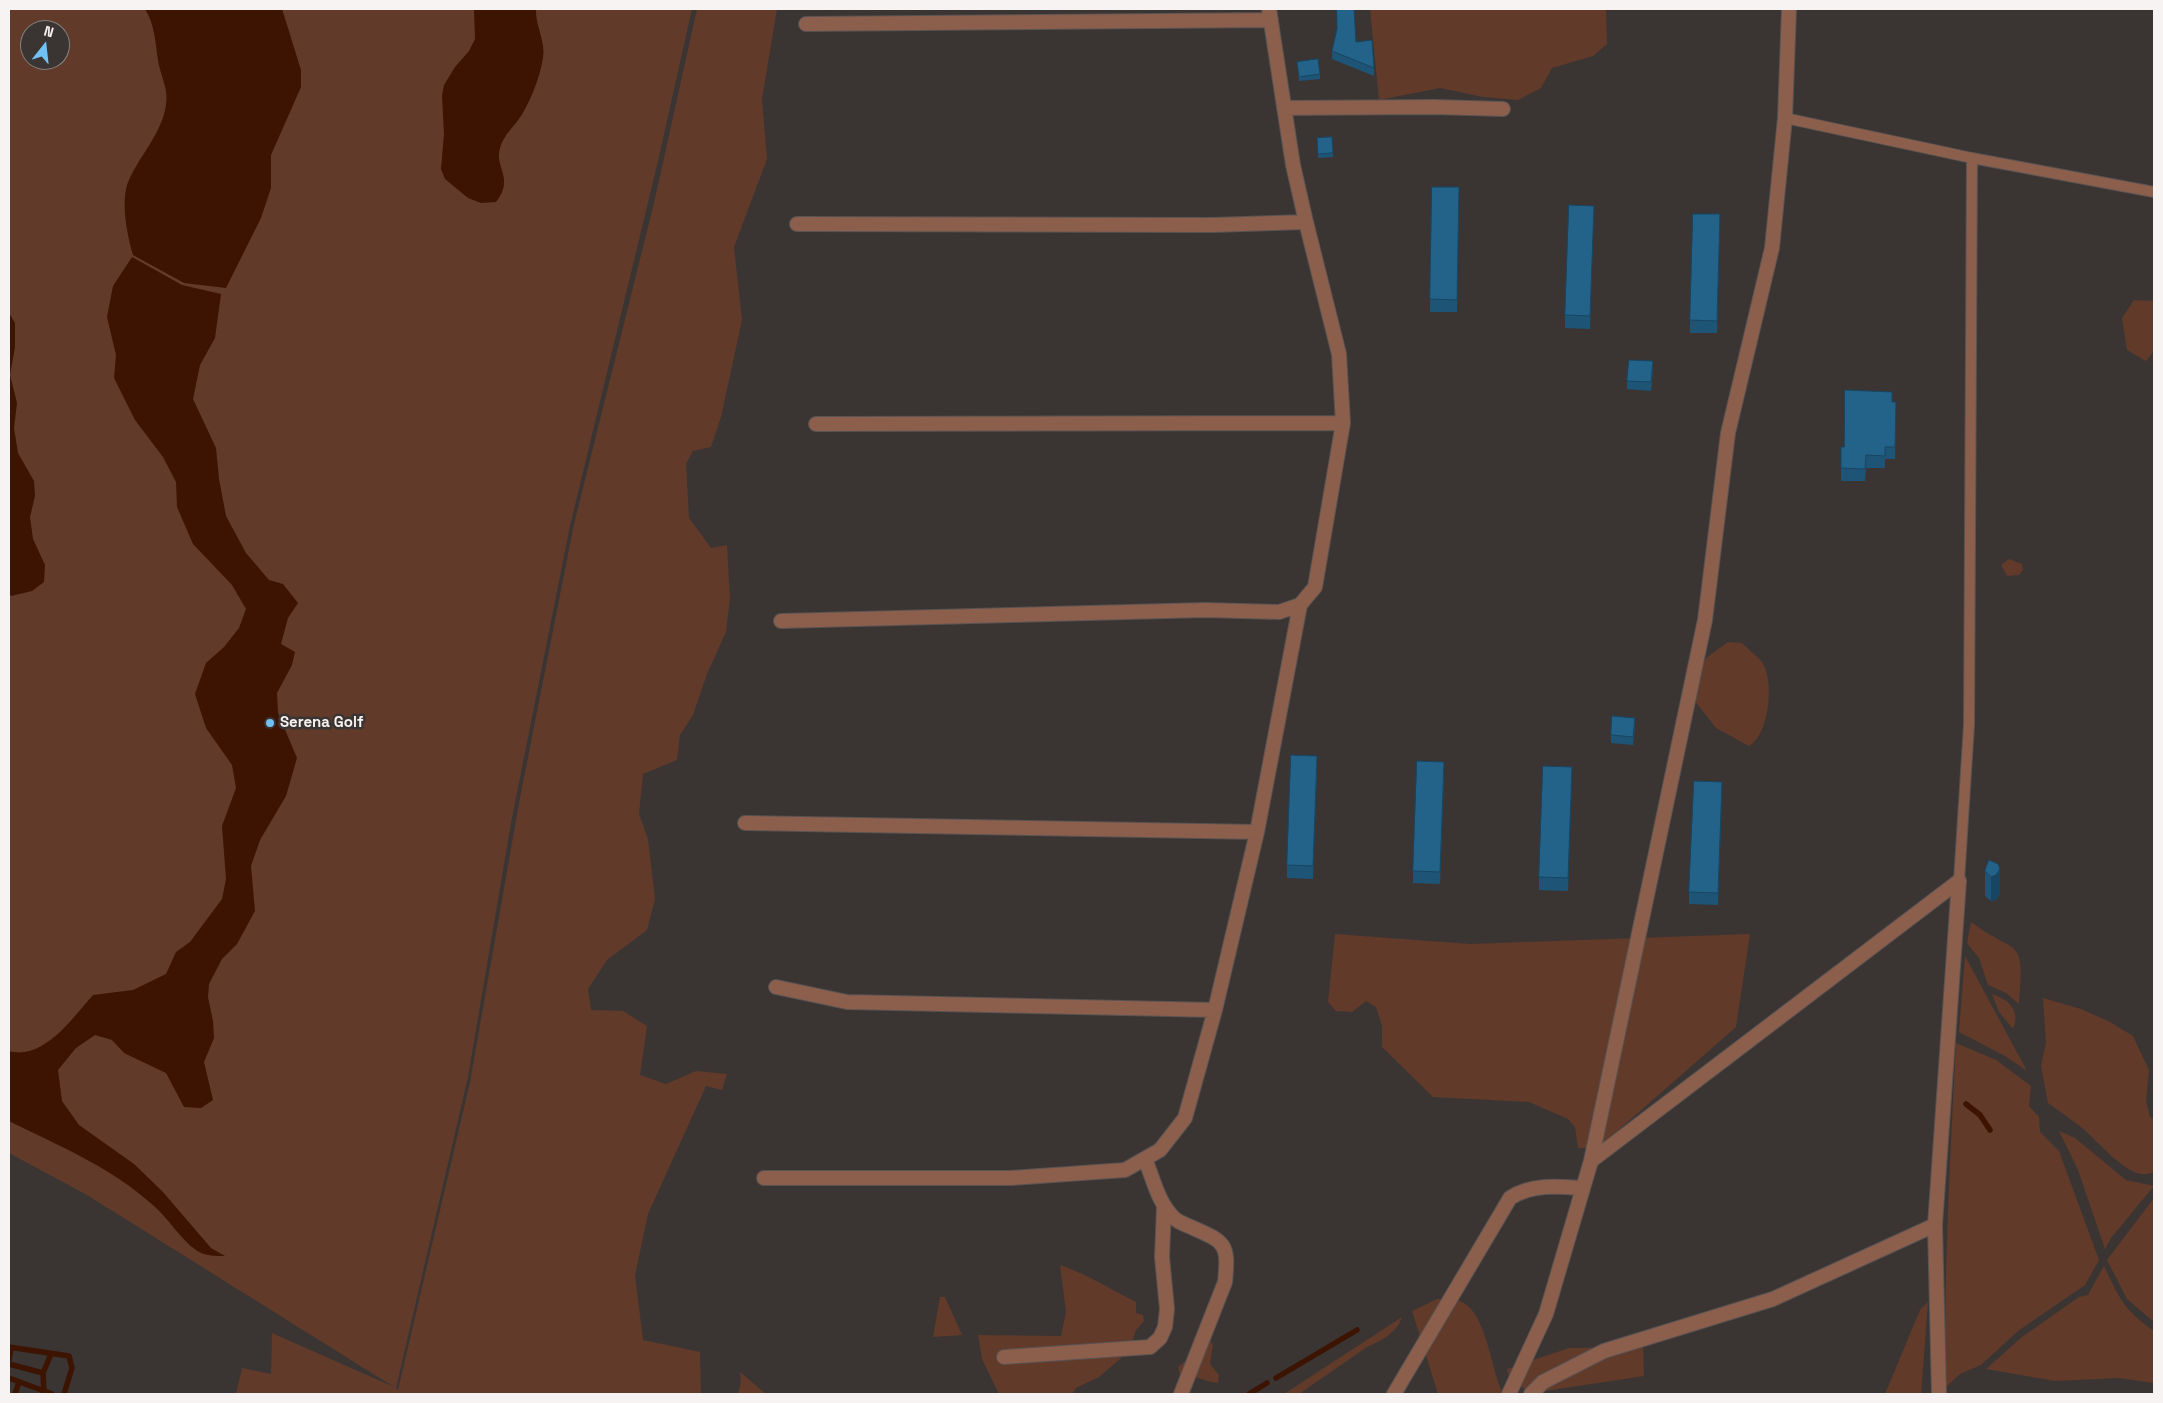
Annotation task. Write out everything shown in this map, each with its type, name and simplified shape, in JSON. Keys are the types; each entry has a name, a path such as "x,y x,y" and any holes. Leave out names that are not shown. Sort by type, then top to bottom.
{"street":[{"path":"1509,1394 1546,1314 1590,1161 1706,620 1728,434 1772,248 1785,118 1789,9"},
{"path":"764,1178 1011,1178 1125,1170 1160,1150 1185,1118 1215,1010 1257,832 1300,605 1315,587 1343,423 1339,354 1306,222 1284,108 1270,14 806,24"},
{"path":"1284,108 1434,107 1503,109"},
{"path":"797,224 1212,225 1306,222"},
{"path":"816,424 1343,423"},
{"path":"781,620 1205,610 1279,612 1300,605"},
{"path":"745,823 1257,832"},
{"path":"1590,1161 1959,882"},
{"path":"1939,1394 1935,1225 1959,882"},
{"path":"776,987 847,1002 1215,1010"},
{"path":"1145,1159 1164,1207 1175,1220 1216,1238 1225,1246 1227,1262 1225,1282 1181,1394"},
{"path":"1394,1394 1510,1198 1534,1188 1581,1188"},
{"path":"1004,1357 1150,1347 1160,1338 1166,1327 1167,1308 1162,1257 1164,1207"},
{"path":"1531,1394 1543,1382 1604,1351 1774,1299 1935,1225"}],"lane":[{"path":"1785,118 1972,158 2154,192"},
{"path":"1959,882 1969,725 1972,158"}],"shaded area":[{"name":"Serena Golf","path":"9,9 692,9 658,161 570,526 511,823 468,1077 396,1388 398,1390 470,1082 519,803 574,524 654,203 697,9 777,9 762,99 767,159 734,247 742,320 721,417 711,447 693,451 686,464 689,518 711,548 727,545 730,598 726,632 707,674 693,715 680,735 677,760 643,774 639,814 648,839 655,899 647,930 607,960 588,989 591,1010 623,1011 647,1026 640,1075 666,1084 696,1071 727,1074 722,1090 706,1086 648,1214 635,1275 643,1340 700,1352 701,1394 236,1394 242,1368 271,1374 272,1333 394,1387 87,1195 9,1153"},
{"path":"145,9 282,9 301,70 301,87 271,155 271,188 261,218 226,288 184,283 133,255 125,217 126,188 160,125 167,99 159,66 153,27"},
{"path":"474,9 536,9 544,52 532,96 500,148 499,155 504,186 496,202 481,203 468,198 445,179 441,169 444,134 442,96 444,85 455,67 469,51 475,39"},
{"path":"1370,9 1606,9 1607,44 1593,56 1552,68 1541,88 1518,100 1483,97 1440,88 1379,100"},
{"path":"132,257 182,285 221,294 215,338 200,365 193,399 216,448 219,479 226,516 246,553 269,580 283,584 298,603 288,618 281,644 295,652 292,665 277,693 278,713 297,758 286,796 260,840 251,866 255,911 237,944 222,959 209,984 208,997 214,1038 204,1062 213,1100 201,1108 184,1107 166,1073 124,1053 112,1040 95,1035 76,1048 58,1070 62,1101 79,1125 134,1164 163,1192 211,1248 225,1256 199,1252 185,1241 154,1206 120,1180 84,1158 9,1121 9,1051 22,1052 34,1050 46,1043 67,1025 93,995 133,990 166,974 176,952 190,942 222,899 226,879 222,826 236,788 232,765 206,728 195,694 206,663 224,647 239,628 246,609 232,585 193,544 177,507 176,482 163,457 135,420 114,378 116,355 107,317 113,286"},
{"path":"2134,300 2154,301 2154,351 2146,361 2127,350 2122,318"},
{"path":"9,313 15,323 15,347 10,375 17,403 14,428 18,453 34,481 35,496 30,517 33,539 45,565 44,582 32,591 11,596 9,593"},
{"path":"2009,559 2022,564 2023,570 2019,575 2007,576 2001,565"},
{"path":"1728,642 1742,643 1762,662 1766,671 1769,694 1768,707 1761,731 1756,740 1749,746 1716,728 1691,696 1706,658"},
{"path":"1971,922 2015,950 2021,967 2019,1004 2006,993 1988,985 1979,958 1967,943"},
{"path":"1335,934 1470,944 1750,934 1736,1027 1598,1148 1578,1148 1575,1127 1568,1119 1529,1102 1433,1097 1382,1047 1382,1026 1376,1007 1366,1001 1352,1012 1336,1011 1328,1002"},
{"path":"1965,956 2027,1071 2005,1056 1959,1032"},
{"path":"1992,994 2008,1002 2014,1010 2014,1027 2012,1028 1999,1012"},
{"path":"2043,998 2081,1009 2110,1022 2133,1036 2149,1070 2146,1101 2150,1117 2154,1120 2154,1171 2145,1174 2136,1173 2126,1167 2082,1128 2048,1103 2041,1066 2046,1043"},
{"path":"1956,1043 1996,1060 2031,1086 2029,1106 2039,1117 2040,1132 2059,1151 2099,1260 2085,1285 2018,1331 1981,1365 1960,1374 1945,1388 1946,1259"},
{"path":"2059,1131 2075,1138 2126,1180 2154,1186 2111,1238 2105,1249 2078,1170"},
{"path":"2154,1198 2154,1322 2127,1299 2107,1260"},
{"path":"1060,1265 1136,1302 1136,1313 1143,1315 1144,1321 1136,1330 1129,1351 1099,1377 1076,1388 1072,1394 999,1394 982,1359 978,1335 1061,1336 1066,1312"},
{"path":"2104,1266 2123,1303 2154,1331 2154,1383 2119,1378 2055,1381 1986,1369 2022,1337 2079,1297 2088,1295"},
{"path":"940,1297 945,1297 962,1335 933,1337"},
{"path":"1437,1299 1458,1300 1472,1310 1488,1345 1503,1394 1438,1394 1412,1311"},
{"path":"1928,1302 1921,1394 1885,1394 1920,1310"},
{"path":"1402,1317 1400,1323 1388,1336 1367,1347 1299,1394 1284,1394"},
{"path":"1194,1338 1205,1338 1213,1344 1210,1364 1219,1375 1218,1383 1185,1375 1180,1376 1178,1367 1188,1359"},
{"path":"1643,1347 1644,1376 1532,1393 1510,1381 1507,1369 1569,1348"},
{"path":"740,1372 766,1394 738,1394 741,1382"}],"building":[{"path":"1337,9 1354,9 1356,42 1372,40 1374,68 1332,51 1337,29"},
{"path":"1318,59 1320,74 1299,77 1297,62"},
{"path":"1332,137 1333,153 1318,154 1317,138"},
{"path":"1432,187 1459,187 1457,300 1430,299"},
{"path":"1569,205 1594,206 1590,316 1565,315"},
{"path":"1693,214 1720,214 1717,321 1690,320"},
{"path":"1629,360 1653,361 1651,382 1627,381"},
{"path":"1845,390 1892,392 1892,402 1896,402 1895,447 1885,447 1885,456 1866,455 1865,469 1841,468 1841,447 1844,447"},
{"path":"1612,716 1635,718 1633,737 1611,735"},
{"path":"1291,755 1317,756 1313,866 1287,865"},
{"path":"1417,761 1444,762 1440,872 1413,871"},
{"path":"1543,766 1572,767 1568,878 1539,877"},
{"path":"1694,781 1722,782 1718,893 1689,892"},
{"path":"1989,860 1998,864 2000,869 1996,875 1991,877 1985,871"}],"waterway":[{"path":"1966,1104 1980,1115 1990,1130"},
{"path":"1276,1378 1357,1330"},
{"path":"9,1347 69,1356 72,1368 64,1394"},
{"path":"9,1360 11,1348"},
{"path":"9,1364 43,1373 51,1354"},
{"path":"43,1373 44,1393"},
{"path":"9,1378 52,1394"},
{"path":"15,1394 19,1382"},
{"path":"1249,1394 1267,1383"}],"place":[{"name":"Serena Golf","path":"270,723"}]}
